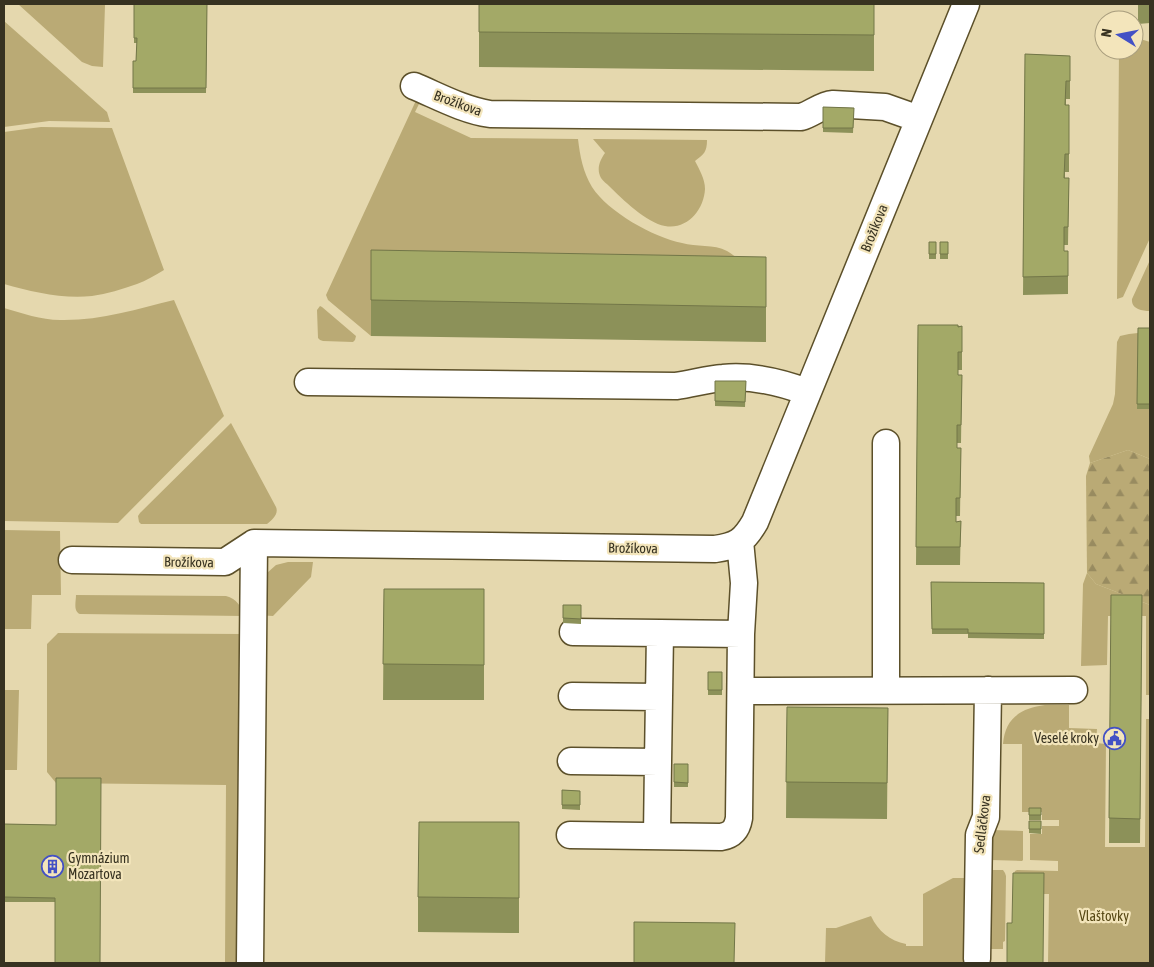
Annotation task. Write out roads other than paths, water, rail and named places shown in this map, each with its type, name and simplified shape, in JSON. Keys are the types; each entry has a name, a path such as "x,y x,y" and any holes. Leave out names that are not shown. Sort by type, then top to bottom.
{"street":[{"name":"Brožíkova","path":"72,560 225,562 254,543 715,549 728,547 740,541 748,534 755,522 966,4"},
{"name":"Brožíkova","path":"414,86 468,109 490,114 801,117 826,105 833,104 885,107 919,119"},
{"path":"308,382 676,386 725,377 770,380 788,384 808,392"},
{"path":"886,443 886,690"},
{"path":"570,835 721,837 730,834 737,828 739,818 744,583 740,541"},
{"path":"250,963 254,543"},
{"path":"573,632 742,634"},
{"path":"657,836 660,633"},
{"name":"Sedláčkova","path":"976,959 979,835 986,816 988,690"},
{"path":"741,691 1074,690"},
{"path":"572,696 658,697"},
{"path":"571,761 658,762"}],"place":[{"name":"Veselé kroky","path":"1115,738"},
{"name":"Gymnázium Mozartova","path":"52,866"}],"park label":[{"name":"Vlaštovky","path":"1104,916"}]}
